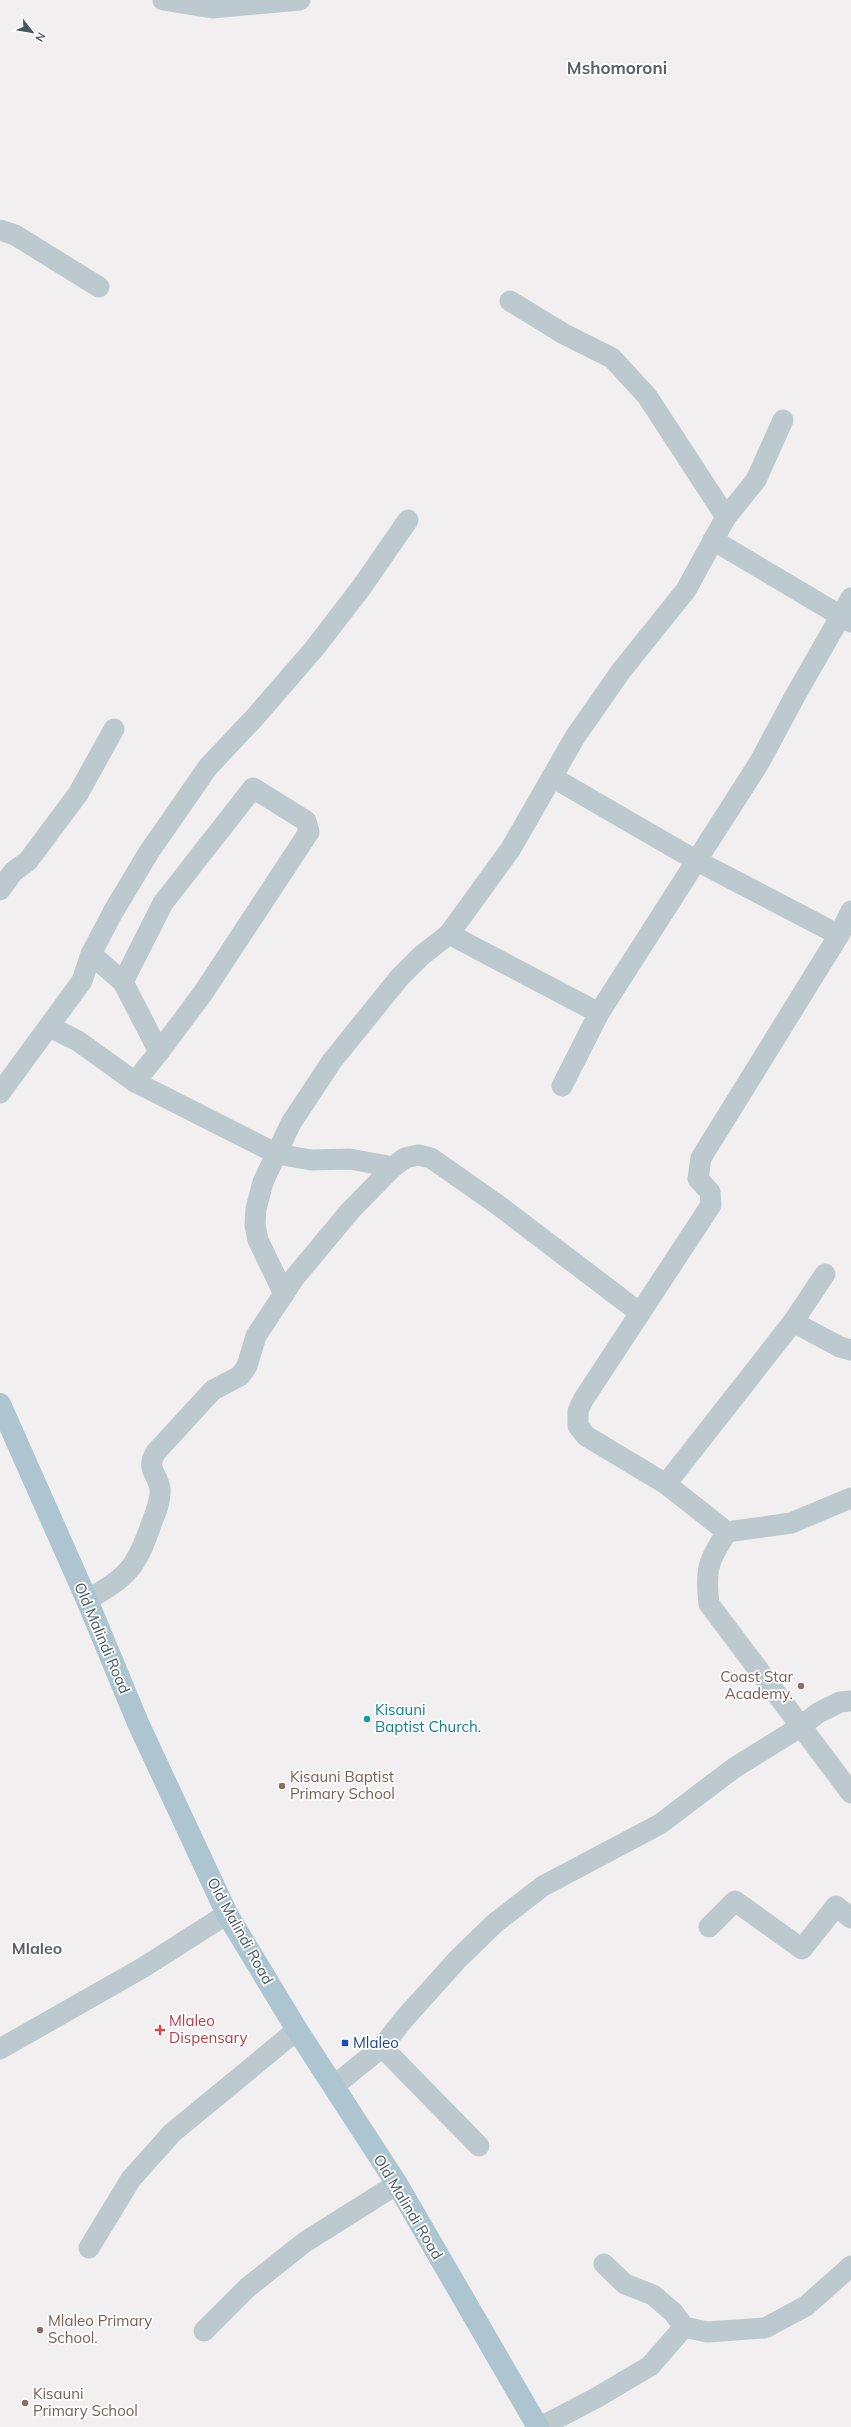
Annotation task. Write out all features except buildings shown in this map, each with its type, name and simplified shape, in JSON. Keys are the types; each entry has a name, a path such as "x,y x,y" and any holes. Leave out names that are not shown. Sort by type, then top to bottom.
{"main road":[{"name":"Old Malindi Road","path":"0,1404 87,1600 138,1723 227,1914 297,2030 397,2184 539,2427"}],"street":[{"path":"164,0 212,8 300,0"},
{"path":"0,230 15,235 99,287"},
{"path":"510,301 564,334 612,358 647,396 726,517"},
{"path":"284,1294 258,1240 255,1225 256,1209 263,1182 291,1123 332,1061 399,978 421,956 449,934 510,850 575,738 621,671 686,590 726,517 756,480 783,420"},
{"path":"0,1093 50,1027 82,981 91,954 149,852 208,767 256,716 314,649 361,588 408,520"},
{"path":"713,540 846,620"},
{"path":"562,1086 599,1013 759,763 794,696 846,620 851,598"},
{"path":"0,890 13,872 28,861 78,794 114,728"},
{"path":"552,777 697,862 839,935"},
{"path":"123,982 162,903 253,788 306,821 309,832 203,993 135,1082"},
{"path":"851,911 839,935 701,1158 698,1179 710,1192 711,1205 583,1400 578,1411 578,1426 586,1436 666,1484 727,1532 791,1523 851,1498"},
{"path":"449,934 599,1013"},
{"path":"91,954 123,982 159,1052"},
{"path":"50,1027 78,1041 135,1082 277,1154 311,1160 350,1159 393,1167"},
{"path":"87,1600 115,1584 132,1568 144,1547 158,1507 160,1489 151,1467 151,1460 156,1452 213,1390 240,1376 247,1366 256,1336 284,1294 350,1211 393,1167 405,1158 418,1155 431,1158 498,1205 640,1313"},
{"path":"666,1484 793,1322 825,1274"},
{"path":"793,1322 840,1348 851,1350"},
{"path":"727,1532 714,1552 706,1577 709,1604 851,1793"},
{"path":"334,2086 382,2047 404,2019 457,1960 495,1923 543,1886 660,1824 734,1768 800,1727 818,1713 840,1702 851,1701"},
{"path":"709,1926 735,1901 802,1949 836,1906 851,1918"},
{"path":"0,2049 144,1967 227,1914"},
{"path":"89,2248 131,2179 172,2133 297,2030"},
{"path":"382,2047 479,2146"},
{"path":"204,2331 247,2288 305,2242 397,2184"},
{"path":"604,2264 625,2284 653,2295 673,2312 684,2327 707,2332 765,2328 806,2306 851,2266"},
{"path":"539,2427 596,2398 650,2366 684,2327"}],"place":[{"name":"Coast Star Academy.","path":"801,1686"},
{"name":"Kisauni Baptist Church.","path":"367,1719"},
{"name":"Kisauni Baptist Primary School","path":"282,1786"},
{"name":"Mlaleo Dispensary","path":"160,2030"},
{"name":"Mlaleo","path":"345,2043"},
{"name":"Mlaleo Primary School.","path":"40,2330"},
{"name":"Kisauni Primary School","path":"25,2403"}],"district":[{"name":"Mshomoroni","path":"617,68"},
{"name":"Mlaleo","path":"37,1948"}]}
